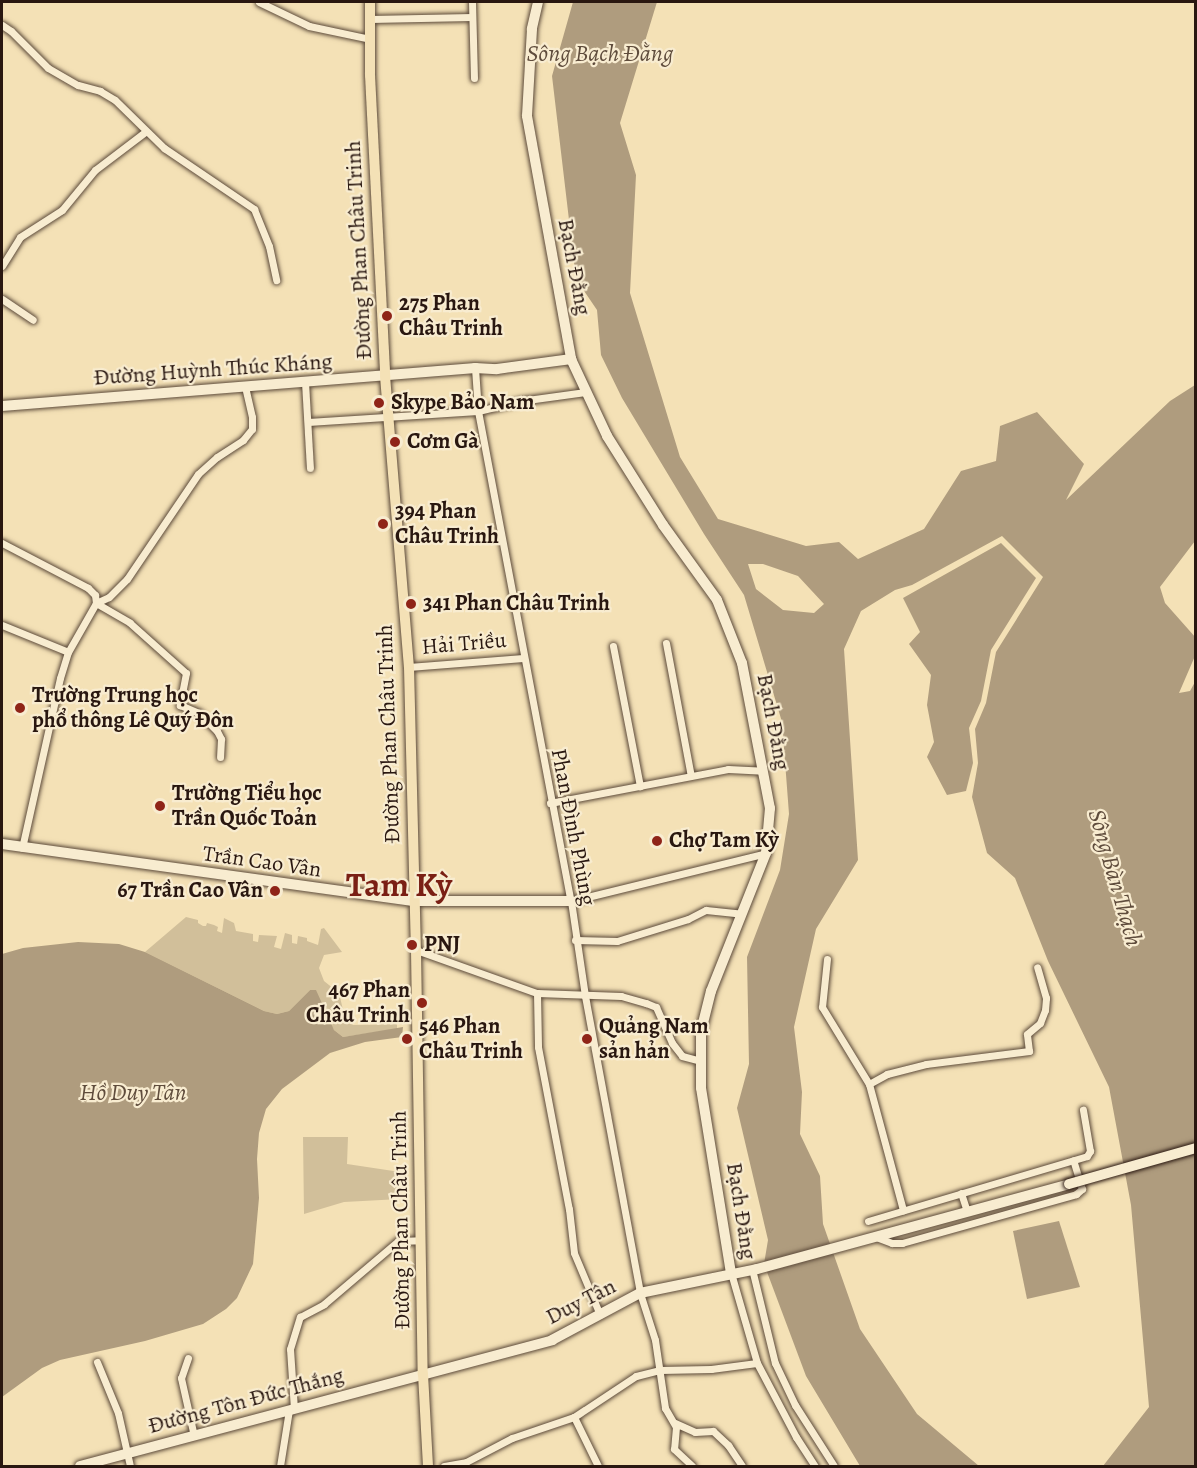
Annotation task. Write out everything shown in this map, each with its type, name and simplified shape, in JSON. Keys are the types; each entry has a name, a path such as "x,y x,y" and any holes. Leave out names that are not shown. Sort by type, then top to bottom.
{"main road":[{"name":"Đường Phan Châu Trinh","path":"370,2 370,75 385,376 409,667 423,1374 428,1467"}],"street":[{"path":"259,2 309,26 370,39"},
{"path":"472,2 474,78"},
{"name":"Bạch Đằng","path":"538,2 532,29 527,116 571,359 607,436 663,525 717,600 742,663 770,808 766,853 711,991 701,1031 701,1088 731,1273 757,1364 795,1437 815,1467"},
{"path":"370,19 472,17"},
{"path":"2,25 12,31 48,68 78,85 100,91 115,100 145,132 254,209 269,246 276,280"},
{"path":"2,266 20,237 62,210 95,170 145,132"},
{"path":"2,299 33,320"},
{"name":"Đường Huỳnh Thúc Kháng","path":"2,406 475,368 497,369 571,359"},
{"name":"Phan Đình Phùng","path":"475,368 478,411 550,803 571,901 575,940 640,1293 651,1321 665,1408 675,1424 674,1449 692,1467"},
{"path":"305,382 310,468"},
{"path":"22,848 68,652 96,603 109,597 127,579 198,474 216,457 243,440 252,429 252,417 245,387"},
{"path":"308,422 478,411 520,401 585,392"},
{"path":"2,543 88,588 95,595 96,603"},
{"path":"96,603 130,623 186,673 180,705 199,713 217,731 221,739 220,757"},
{"path":"2,625 68,652"},
{"path":"666,643 692,776"},
{"path":"613,646 640,786"},
{"name":"Hải Triều","path":"409,667 523,658"},
{"path":"550,803 728,769 763,771"},
{"name":"Trần Cao Vân","path":"2,844 413,902 571,901 766,853"},
{"path":"575,940 617,941 688,919 706,910 742,914"},
{"path":"416,950 537,993 621,996 656,1007 676,1050 682,1056 701,1061"},
{"path":"827,959 822,1007 869,1084 903,1210"},
{"path":"869,1084 887,1074 926,1064 1029,1051 1027,1034 1040,1023 1045,1010 1046,998 1037,967"},
{"path":"537,993 538,1047 569,1209 574,1253 600,1315"},
{"path":"868,1221 1087,1156 1090,1151 1083,1110"},
{"name":"Duy Tân","path":"423,1374 552,1340 640,1293 755,1269 855,1244 1196,1148"},
{"path":"876,1237 892,1243 902,1243 1076,1194 1082,1189 1073,1160"},
{"path":"961,1193 966,1212"},
{"path":"280,1466 291,1409 290,1349 300,1317 324,1304 398,1241 421,1240"},
{"path":"755,1269 775,1363 799,1411 834,1467"},
{"path":"188,1358 181,1378 194,1436"},
{"path":"97,1362 118,1413 130,1467"},
{"path":"444,1467 466,1462 512,1438 574,1417 630,1379 660,1370 711,1369 757,1364"},
{"name":"Đường Tôn Đức Thắng","path":"80,1467 423,1374"},
{"path":"574,1417 598,1467"},
{"path":"675,1424 695,1432 713,1431 728,1445 742,1467"}],"shaded area":[{"path":"186,917 198,920 198,923 203,926 207,923 214,925 218,927 217,931 222,933 224,918 234,923 236,931 253,934 253,941 258,942 259,935 277,936 274,947 281,949 285,933 292,935 292,943 297,944 298,936 307,938 307,941 318,945 321,929 324,928 342,952 324,955 319,968 324,981 339,993 344,1014 353,1025 397,1024 397,1029 343,1037 334,1030 310,990 289,1011 277,1014 264,1011 145,952"},
{"path":"303,1137 348,1137 347,1164 400,1172 400,1199 344,1202 304,1214"}],"water":[{"path":"573,2 657,2 620,123 636,175 630,293 680,457 718,519 806,546 839,542 858,559 924,529 961,471 996,461 1000,426 1037,412 1084,464 1066,500 1170,401 1195,385 1195,541 1160,587 1165,603 1196,638 1195,656 1179,693 1190,691 1195,682 1195,1466 1103,1466 1149,1407 1131,1205 1109,1087 1048,961 1015,878 987,853 972,797 978,763 975,729 986,703 996,652 1043,577 1002,536 912,585 895,590 861,611 844,649 858,860 816,929 794,1027 802,1092 800,1134 820,1176 823,1224 860,1329 917,1414 979,1466 860,1466 806,1376 764,1264 768,1240 737,1108 749,1064 747,957 780,870 789,814 782,722 744,595 704,534 622,398 601,355 597,310 576,279 552,76","holes":["748,564 763,564 798,576 824,604 814,613 783,610 756,589"]},
{"path":"1001,543 1036,578 991,650 981,701 969,728 973,763 966,791 947,795 927,757 934,742 927,705 931,675 909,644 920,632 903,598"},
{"name":"Hồ Duy Tân","path":"78,942 119,944 145,952 264,1011 277,1014 289,1011 310,990 316,990 334,1030 343,1037 403,1027 402,1037 365,1042 330,1053 282,1089 266,1109 259,1133 257,1159 259,1198 253,1264 237,1298 226,1309 203,1324 145,1341 60,1360 42,1368 2,1397 2,954 23,948"},
{"path":"1059,1221 1080,1287 1027,1299 1013,1231"}],"place":[{"name":"275 Phan Châu Trinh","path":"387,316"},
{"name":"Skype Bảo Nam","path":"379,403"},
{"name":"Cơm Gà","path":"395,442"},
{"name":"394 Phan Châu Trinh","path":"383,524"},
{"name":"341 Phan Châu Trinh","path":"411,604"},
{"name":"Trường Trung học phổ thông Lê Quý Đôn","path":"20,708"},
{"name":"Trường Tiểu học Trần Quốc Toản","path":"160,806"},
{"name":"Chợ Tam Kỳ","path":"657,841"},
{"name":"67 Trần Cao Vân","path":"275,891"},
{"name":"PNJ","path":"412,945"},
{"name":"467 Phan Châu Trinh","path":"422,1003"},
{"name":"546 Phan Châu Trinh","path":"407,1039"},
{"name":"Quảng Nam sản hản","path":"587,1039"}],"district":[{"name":"Tam Kỳ","path":"399,885"}],"water label":[{"name":"Sông Bạch Đằng","path":"600,54"},
{"name":"Sông Bàn Thạch","path":"1115,878"}]}
